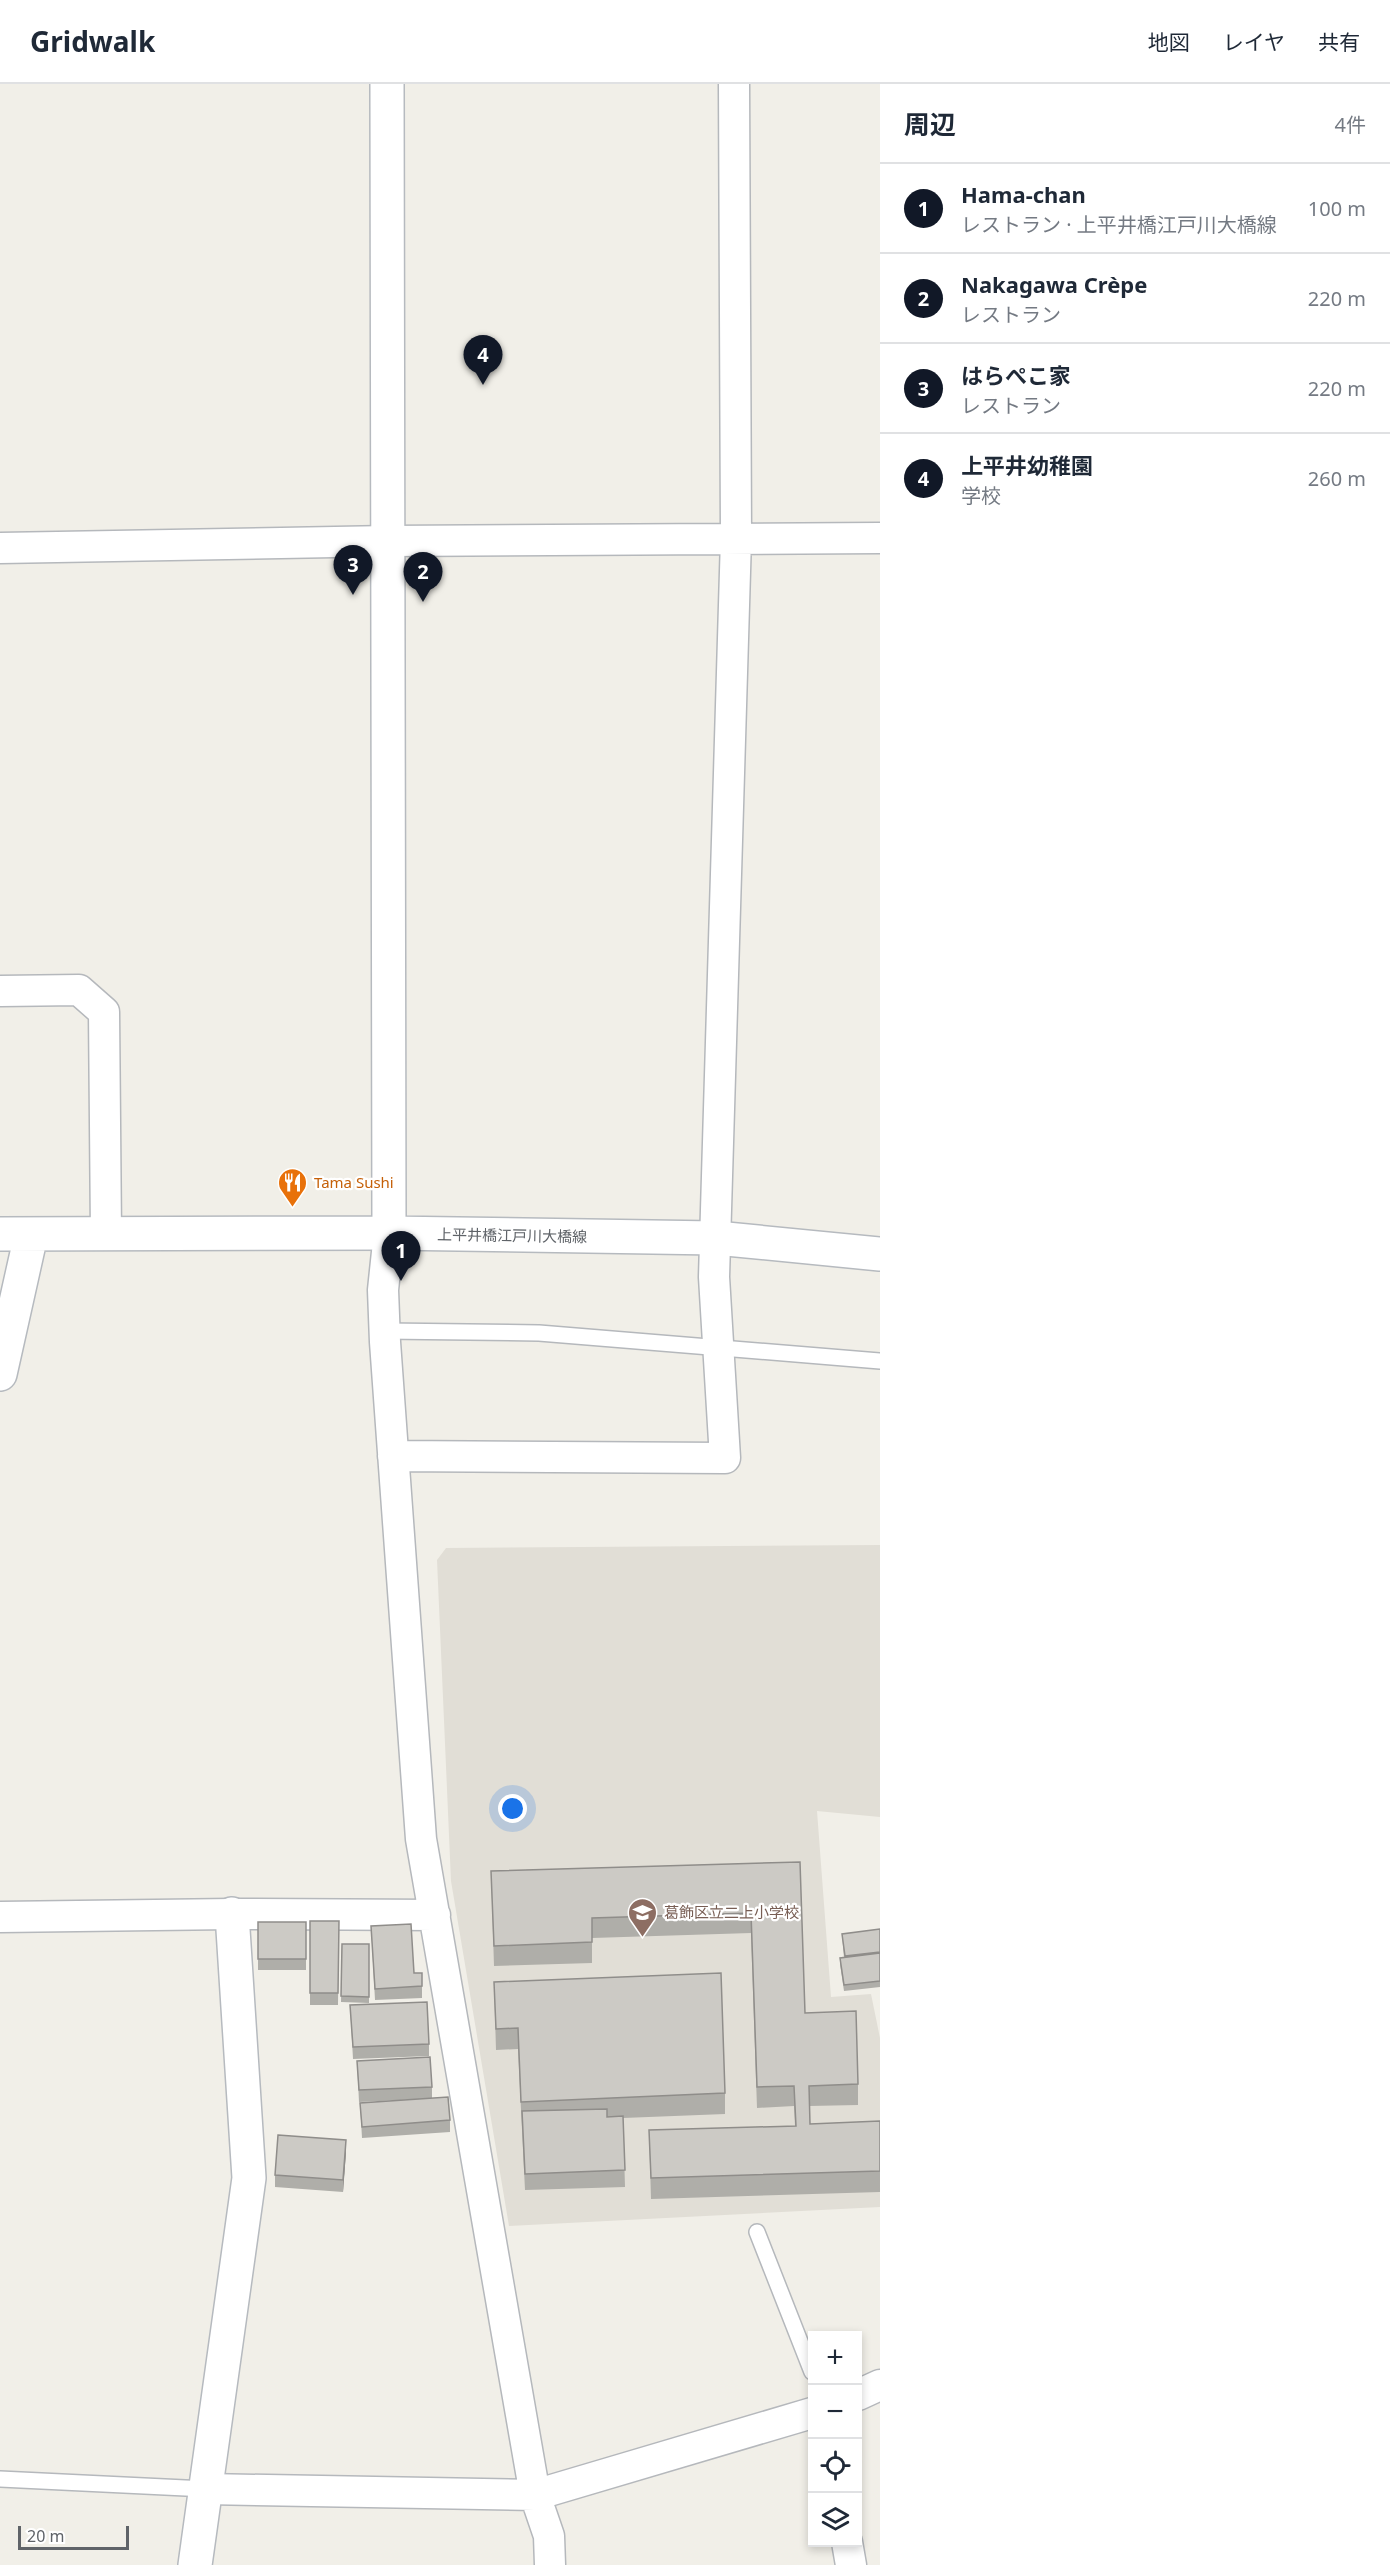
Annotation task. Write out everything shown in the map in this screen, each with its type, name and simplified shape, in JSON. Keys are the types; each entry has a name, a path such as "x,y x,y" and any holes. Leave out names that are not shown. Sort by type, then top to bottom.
{"street":[{"path":"387,84 388,1233 382,1290 421,1839 535,2495 549,2536 550,2565"},
{"path":"393,1456 725,1458 714,1277 736,538 734,84"},
{"path":"0,548 389,541 880,538"},
{"path":"0,991 79,990 104,1012 106,1234"},
{"name":"上平井橋江戸川大橋線","path":"16,1234 388,1233 716,1238 880,1254"},
{"path":"0,1374 16,1234"},
{"path":"0,1917 232,1914 435,1916"},
{"path":"195,2565 249,2178 232,1914"},
{"path":"862,2393 880,2385"},
{"path":"206,2488 535,2495 808,2413"},
{"path":"849,2547 851,2565"}],"lane":[{"path":"385,1331 539,1333 880,1361"},
{"path":"757,2232 808,2360"},
{"path":"0,2479 206,2488"}],"shaded area":[{"name":"葛飾区立二上小学校","path":"880,1545 880,1817 817,1811 831,1997 871,1994 880,2038 880,2207 509,2226 451,1881 437,1560 446,1548"}],"building":[{"path":"800,1862 805,2013 856,2011 858,2084 809,2086 810,2124 880,2121 880,2171 651,2178 649,2130 796,2126 794,2086 757,2087 751,1913 592,1918 592,1942 494,1946 491,1871"},
{"path":"310,1921 339,1921 338,1993 310,1993"},
{"path":"258,1922 306,1922 306,1959 258,1959"},
{"path":"411,1924 414,1973 422,1973 422,1986 375,1989 371,1926"},
{"path":"880,1929 880,1952 845,1956 842,1934"},
{"path":"342,1944 369,1944 369,1997 341,1996"},
{"path":"880,1953 880,1981 844,1985 840,1958"},
{"path":"721,1973 725,2093 521,2102 518,2028 496,2029 494,1982"},
{"path":"427,2002 429,2044 353,2047 350,2005"},
{"path":"430,2057 432,2087 359,2090 357,2061"},
{"path":"448,2097 450,2120 362,2127 360,2103"},
{"path":"607,2109 607,2117 623,2116 625,2170 525,2174 522,2111"},
{"path":"278,2135 346,2140 343,2180 275,2175"}],"place":[{"name":"上平井幼稚園","path":"483,385"},
{"name":"はらぺこ家","path":"353,595"},
{"name":"Nakagawa Crèpe","path":"423,602"},
{"name":"Tama Sushi","path":"293,1208"},
{"name":"Hama-chan","path":"401,1281"},
{"name":"葛飾区立二上小学校","path":"643,1938"}]}
